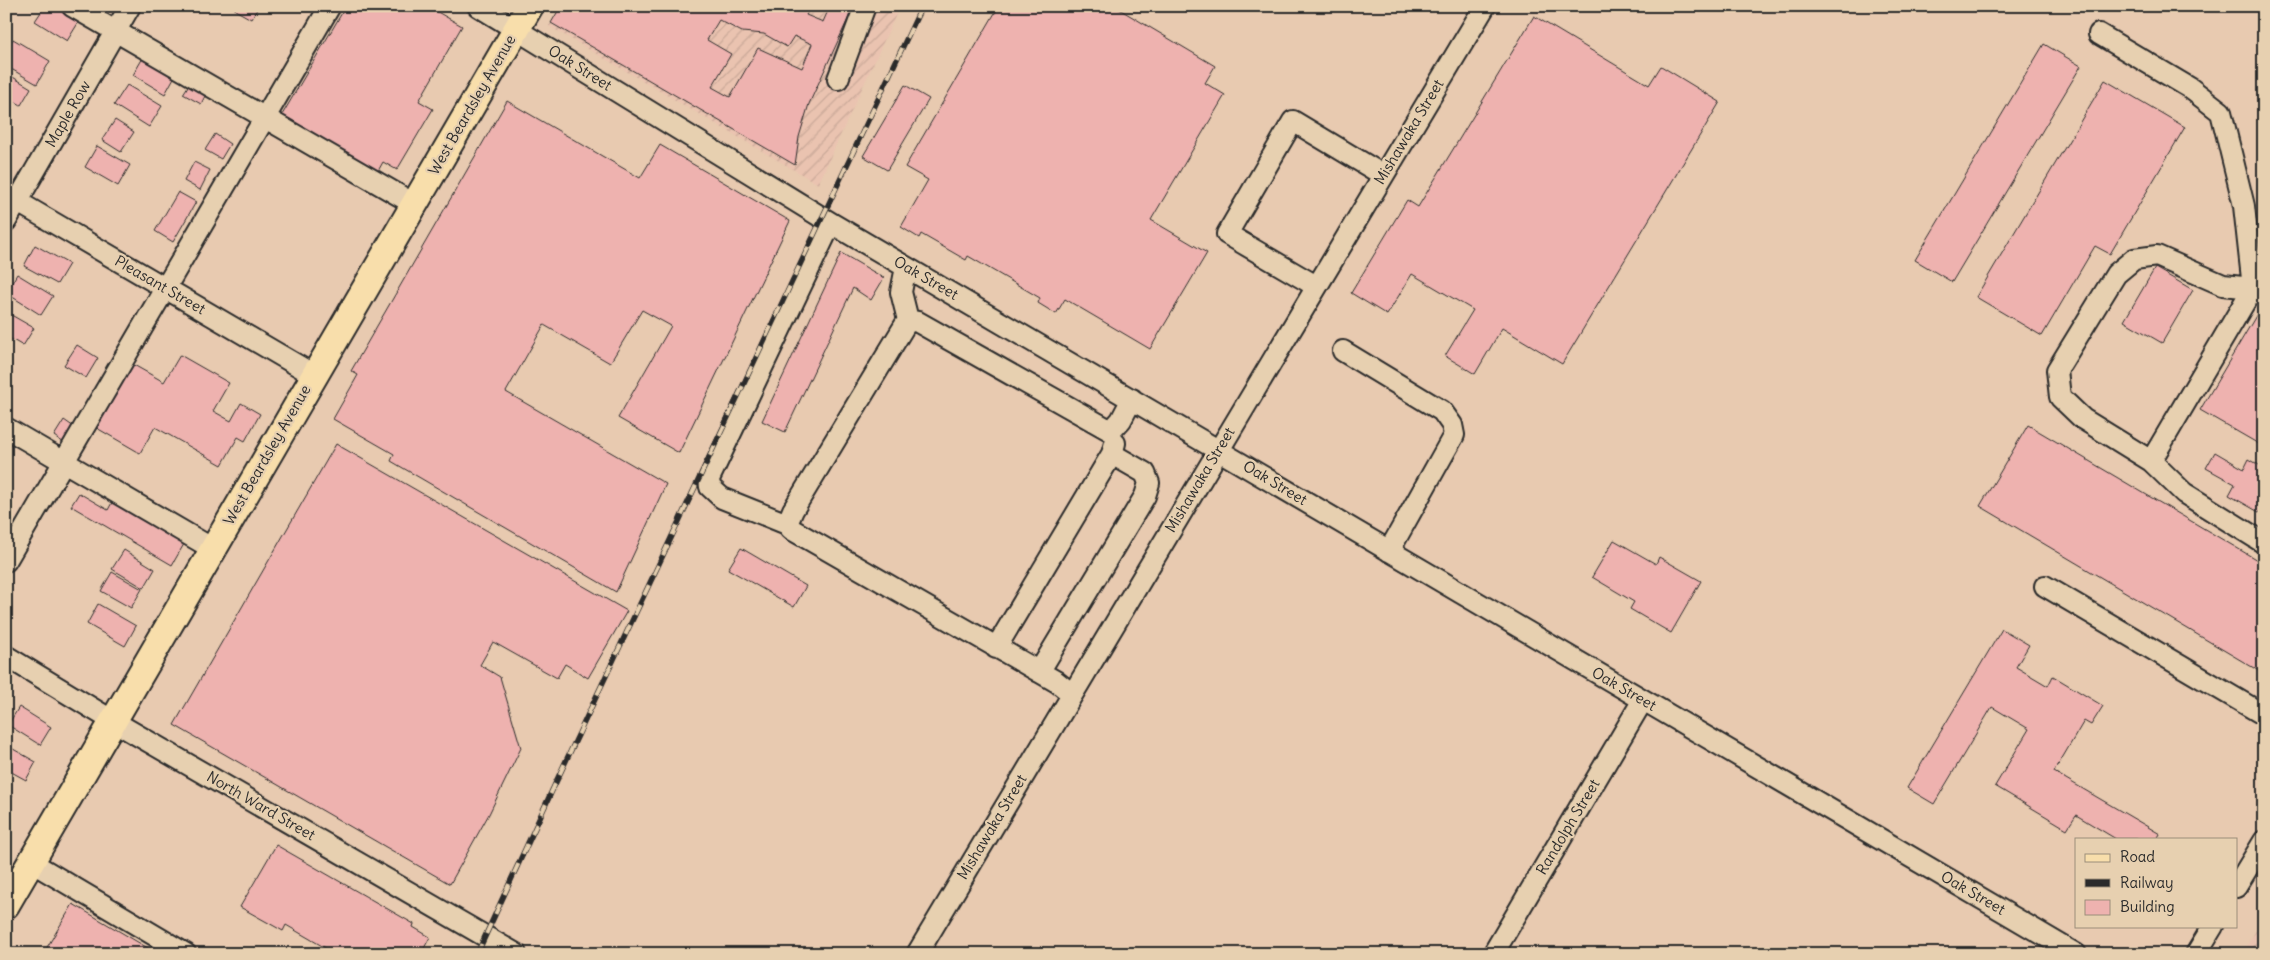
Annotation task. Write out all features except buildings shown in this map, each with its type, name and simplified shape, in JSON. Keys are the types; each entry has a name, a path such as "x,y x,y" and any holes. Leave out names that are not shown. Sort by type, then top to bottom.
{"main road":[{"name":"West Beardsley Avenue","path":"6,905 530,6"}],"street":[{"path":"72,6 414,204"},
{"name":"Maple Row","path":"6,222 12,198 130,6"},
{"path":"6,561 330,6"},
{"name":"Oak Street","path":"478,6 831,223 2076,954"},
{"path":"838,79 865,6"},
{"name":"Mishawaka Street","path":"917,954 1485,6"},
{"path":"2099,34 2190,88 2222,112 2244,206 2258,291 2151,461"},
{"path":"1316,286 1226,234 1293,121 1383,176"},
{"name":"Pleasant Street","path":"12,198 314,375"},
{"path":"831,223 709,478 710,487 722,498 787,524 791,529 1039,672 1072,694"},
{"path":"2258,291 2222,285 2157,256 2134,259 2116,274 2057,370 2060,397 2083,419 2151,461 2184,493 2264,543"},
{"path":"787,524 798,502 908,320 901,292 906,267"},
{"path":"908,320 918,322 1111,431 1115,445 1112,454 996,648"},
{"path":"1343,350 1442,411 1452,425 1454,435 1389,550"},
{"path":"1111,431 1121,420 1132,399"},
{"path":"6,428 213,549"},
{"path":"1039,672 1145,496 1149,483 1144,473 1112,454"},
{"path":"2045,586 2264,715"},
{"name":"North Ward Street","path":"6,656 113,721 516,954"},
{"name":"Randolph Street","path":"1493,954 1643,700"},
{"path":"2238,884 2264,841"},
{"path":"31,862 186,954"},
{"path":"2196,954 2212,928"}],"shaded area":[{"path":"561,6 900,6 818,184 549,26"},
{"path":"2264,917 2264,954 2242,954"}],"railway":[{"path":"477,954 556,782 922,6"}]}
